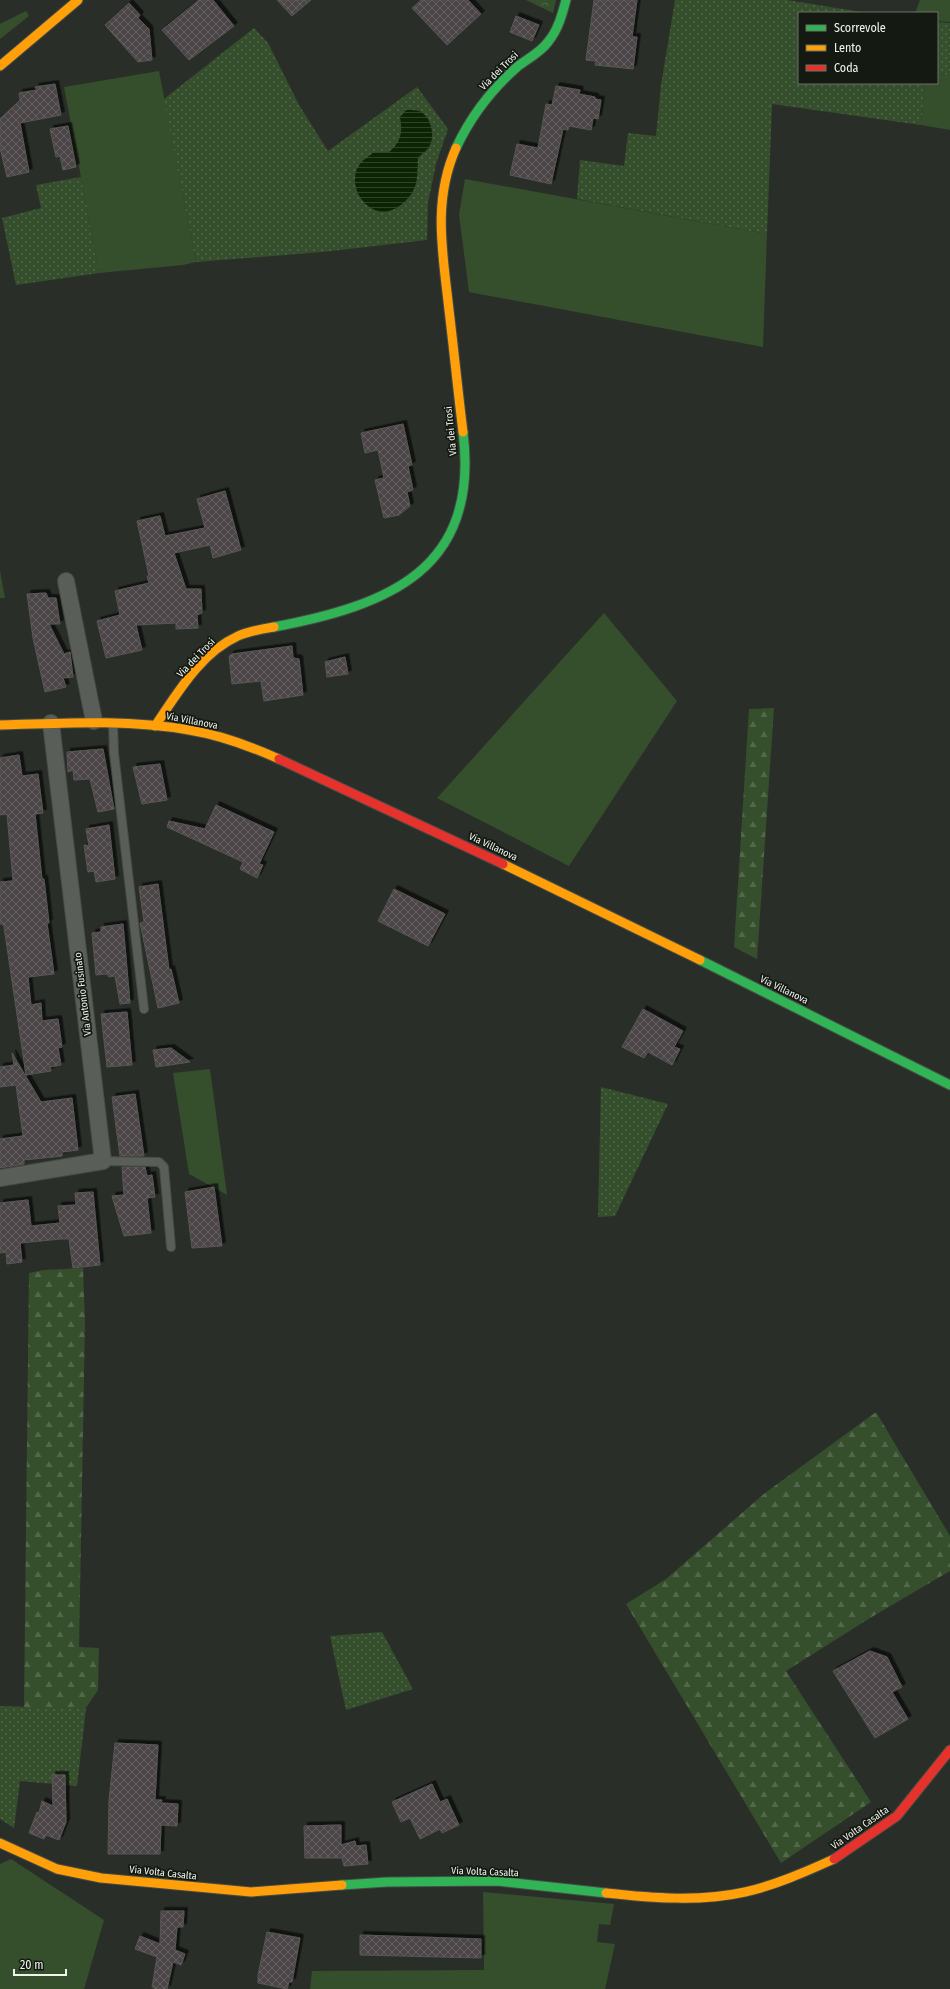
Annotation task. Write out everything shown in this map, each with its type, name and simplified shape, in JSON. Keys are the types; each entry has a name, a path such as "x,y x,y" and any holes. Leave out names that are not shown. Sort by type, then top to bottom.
{"street":[{"name":"Via dei Trosi","path":"155,726 189,678 219,647 236,637 342,610 376,598 403,585 423,570 440,550 461,505 466,471 439,231 442,194 454,151 479,110 491,93 516,67 544,46 558,27 566,0"},
{"path":"0,66 74,1"},
{"path":"66,581 94,721"},
{"name":"Via Villanova","path":"0,725 94,721 155,726 214,735 260,750 502,863 950,1085"},
{"name":"Via Antonio Fusinato","path":"51,723 103,1161"},
{"path":"0,1178 103,1161"},
{"name":"Via Volta Casalta","path":"0,1843 57,1869 101,1878 250,1892 387,1882 497,1881 626,1894 698,1898 745,1892 796,1876 837,1858 897,1816 950,1750"}],"lane":[{"path":"113,723 114,753 144,1009"},
{"path":"103,1161 159,1162 164,1167 171,1248"}],"green space":[{"path":"526,0 556,0 553,13"},
{"path":"675,0 787,0 861,12 798,12 798,84 925,84 921,125 772,104 767,234 577,199 580,160 624,166 628,133 656,136 661,85"},
{"path":"920,0 950,0 950,22 938,21 938,12 915,12"},
{"path":"26,11 29,16 0,39 0,24"},
{"path":"938,22 950,23 950,75 938,74"},
{"path":"254,28 268,43 299,105 328,151 417,87 448,129 436,164 428,203 427,240 322,252 196,262 164,99"},
{"path":"159,71 196,262 183,265 99,273 64,87"},
{"path":"938,74 950,75 950,130 921,125 925,84 938,84"},
{"path":"81,177 99,273 16,285 2,218 41,208 36,185"},
{"path":"465,179 767,234 763,347 469,292 459,215"},
{"path":"0,571 5,598 0,598"},
{"path":"604,613 677,701 569,866 437,798"},
{"path":"774,708 757,959 734,947 749,709"},
{"path":"210,1069 227,1195 189,1174 173,1073"},
{"path":"601,1087 668,1104 615,1216 598,1217"},
{"path":"83,1268 85,1322 79,1647 99,1648 98,1690 75,1724 36,1751 24,1706 29,1273 44,1270"},
{"path":"876,1412 950,1536 950,1571 870,1618 786,1671 871,1802 781,1863 626,1604 666,1579 765,1493"},
{"path":"382,1632 413,1689 346,1710 330,1636"},
{"path":"0,1706 86,1709 77,1786 20,1781 14,1828 0,1819"},
{"path":"11,1859 104,1920 84,1989 0,1989 0,1864"},
{"path":"483,1892 614,1904 610,1925 599,1924 597,1942 615,1944 605,1989 310,1989 312,1971 484,1970"}],"shaded area":[{"path":"406,110 419,111 427,117 432,132 431,142 428,148 418,158 416,183 412,194 402,204 390,211 379,211 369,207 362,199 356,189 355,178 358,167 366,158 373,153 389,152 399,140 401,132 400,117"}],"building":[{"path":"199,0 213,0 234,26 189,60 162,30"},
{"path":"277,0 311,0 292,16"},
{"path":"421,0 468,0 481,14 447,45 412,8"},
{"path":"594,0 637,0 632,37 637,37 633,69 595,65 596,61 586,60"},
{"path":"129,3 140,15 138,18 149,29 152,60 138,62 105,25"},
{"path":"516,16 539,25 532,41 510,32"},
{"path":"55,84 61,115 20,123 29,172 7,177 0,148 0,119 20,100 19,93 37,90 35,87"},
{"path":"556,86 580,90 579,94 595,97 595,99 601,100 598,119 593,118 591,130 569,126 568,130 563,129 551,184 510,175 517,144 538,148 546,104 552,105"},
{"path":"68,126 76,167 63,170 60,156 56,157 50,129"},
{"path":"403,424 412,465 408,466 413,490 407,492 410,506 399,515 384,518 375,480 384,478 378,450 365,453 361,433"},
{"path":"225,491 241,550 213,558 210,545 174,553 186,589 201,589 202,613 197,615 198,628 176,629 176,623 136,625 142,650 106,658 97,621 120,615 115,591 149,583 147,576 149,576 137,521 160,516 165,536 205,528 197,499"},
{"path":"46,593 48,598 56,598 60,624 49,624 64,654 70,652 73,677 63,678 66,687 45,692 33,638 27,594"},
{"path":"292,646 293,658 299,659 303,695 264,701 261,681 232,684 229,656 232,654"},
{"path":"345,657 348,674 327,677 325,662"},
{"path":"103,749 114,809 98,812 90,779 74,780 73,770 68,772 67,752"},
{"path":"19,755 22,776 38,774 43,813 35,814 42,879 44,879 49,923 47,923 54,974 28,977 31,1005 41,1003 42,1021 58,1019 62,1047 58,1048 61,1065 50,1067 51,1071 26,1075 4,927 3,924 0,924 0,882 13,881 7,814 0,815 0,758"},
{"path":"160,764 167,800 142,804 133,767"},
{"path":"216,805 274,832 259,864 263,865 257,878 240,869 243,862 167,827 169,821 205,829"},
{"path":"109,825 115,879 96,882 94,871 88,872 84,845 89,846 86,829"},
{"path":"158,884 169,970 171,969 179,1003 158,1008 140,923 144,922 139,887"},
{"path":"394,889 445,914 428,946 378,921"},
{"path":"123,924 130,1003 120,1004 115,976 109,977 107,974 96,975 92,933 101,932 101,927"},
{"path":"643,1009 683,1031 674,1047 680,1049 672,1065 648,1052 644,1058 622,1047"},
{"path":"127,1012 132,1065 107,1067 101,1014"},
{"path":"171,1048 190,1062 156,1067 153,1050"},
{"path":"12,1053 41,1102 72,1098 78,1150 62,1152 62,1156 24,1160 24,1164 0,1168 0,1139 23,1136 16,1085 0,1087 0,1067 14,1065"},
{"path":"135,1094 144,1156 120,1156 112,1097"},
{"path":"122,1167 145,1167 147,1176 152,1175 155,1197 147,1198 151,1233 124,1236 112,1196 124,1195"},
{"path":"214,1187 222,1246 192,1248 185,1192"},
{"path":"93,1192 100,1265 73,1268 69,1239 20,1243 22,1262 7,1264 6,1252 0,1253 0,1203 28,1200 31,1226 60,1223 58,1206 76,1205 75,1193"},
{"path":"870,1651 887,1657 902,1687 892,1692 908,1719 875,1738 833,1671"},
{"path":"115,1743 158,1745 155,1800 162,1800 161,1803 178,1804 177,1826 161,1825 160,1854 108,1854 109,1800"},
{"path":"52,1775 65,1775 66,1822 59,1840 46,1835 44,1839 29,1833 37,1812 39,1813 42,1801 53,1806"},
{"path":"432,1784 440,1802 447,1799 459,1825 442,1833 440,1829 420,1839 410,1818 401,1822 392,1802"},
{"path":"341,1825 341,1845 355,1841 356,1846 366,1845 368,1864 344,1866 342,1858 305,1858 304,1826"},
{"path":"161,1911 184,1911 183,1927 177,1927 175,1950 185,1954 181,1965 173,1962 167,1989 154,1989 154,1987 152,1987 157,1957 135,1949 140,1936 160,1944"},
{"path":"267,1932 300,1938 292,1982 289,1982 287,1989 258,1983 258,1975"},
{"path":"360,1935 481,1939 481,1958 360,1955"}],"traffic: fast":[{"path":"456,148 468,126 490,94 517,67 545,46 559,22 566,0"},
{"path":"274,627 316,618 355,607 389,592 418,573 441,548 457,517 465,479 463,432"},
{"path":"700,960 950,1085"},
{"path":"342,1885 387,1882 497,1881 606,1893"}],"traffic: slow":[{"path":"0,66 78,0"},
{"path":"456,148 444,188 441,228 444,269 463,432"},
{"path":"155,726 190,675 224,643 251,631 274,627"},
{"path":"0,725 47,723 142,724 201,732 246,745 279,759"},
{"path":"503,864 700,960"},
{"path":"0,1843 57,1869 101,1878 251,1892 342,1885"},
{"path":"606,1893 676,1898 728,1895 757,1889 779,1882 834,1859"}],"traffic: jam":[{"path":"279,759 503,864"},
{"path":"834,1859 897,1816 950,1750"}]}
